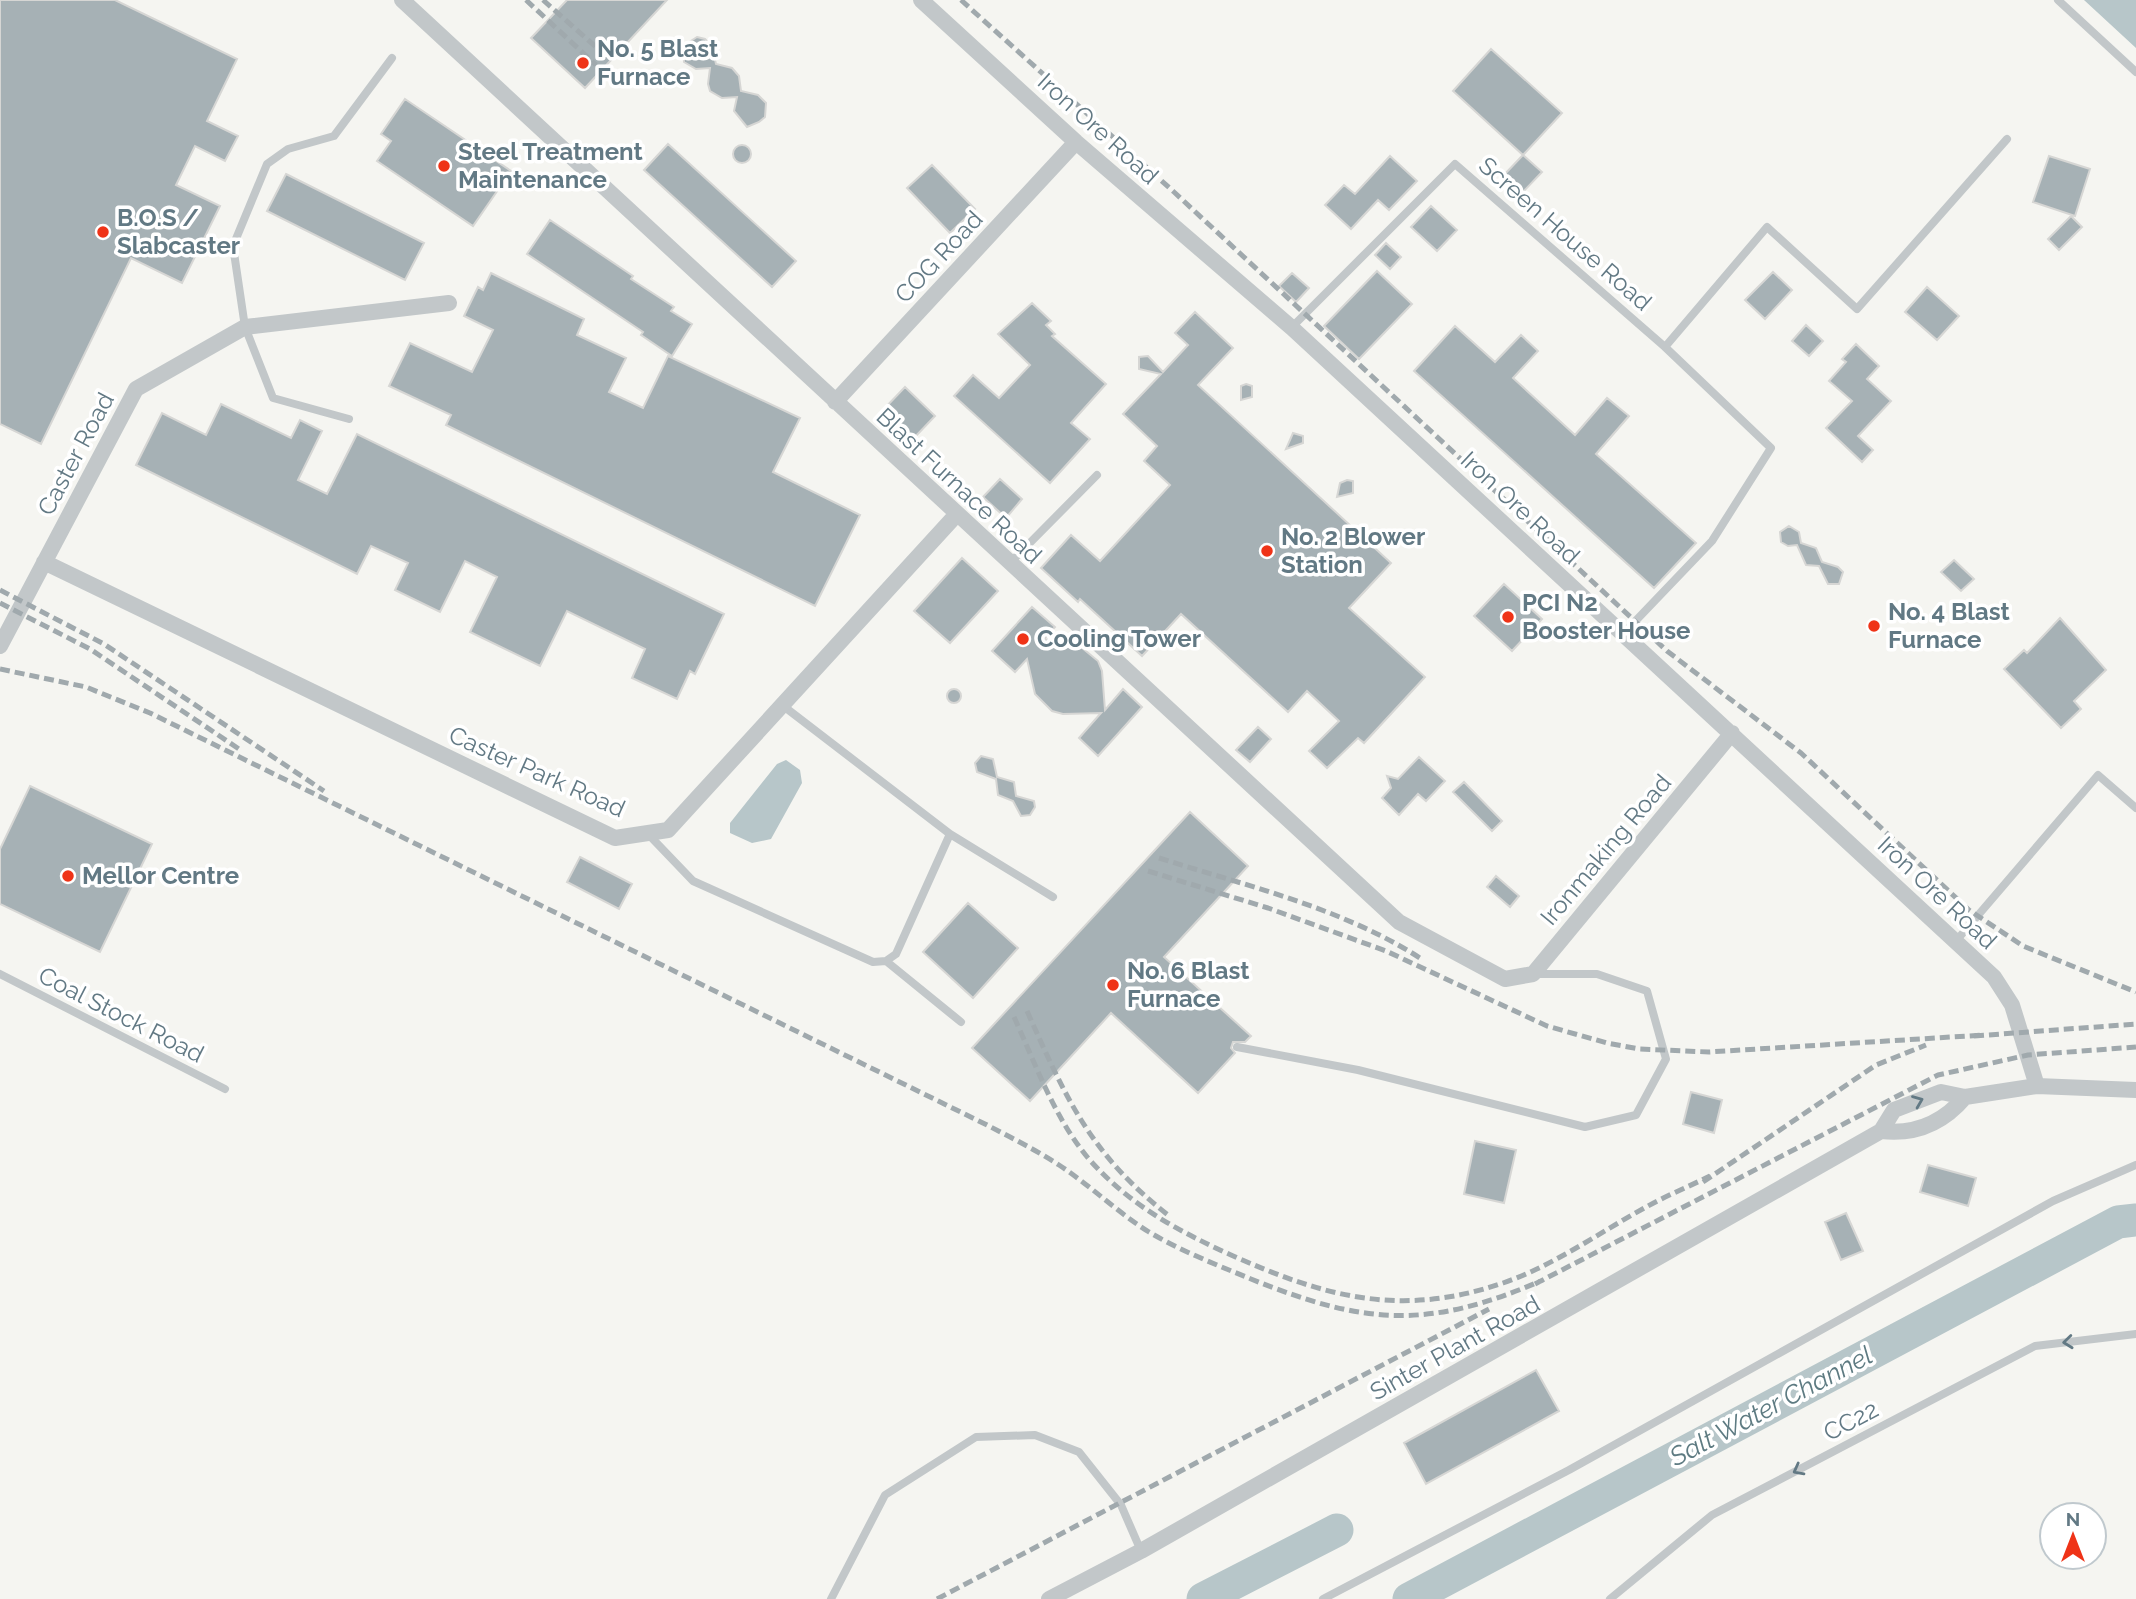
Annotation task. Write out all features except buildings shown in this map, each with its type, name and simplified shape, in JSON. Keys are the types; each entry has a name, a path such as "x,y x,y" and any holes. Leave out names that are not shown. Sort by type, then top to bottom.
{"street":[{"name":"Blast Furnace Road","path":"402,0 1399,922 1505,979 1533,974"},
{"name":"Iron Ore Road","path":"921,0 1076,142 1292,328 1956,941 2006,991 2037,1086"},
{"name":"COG Road","path":"835,402 1076,142"},
{"name":"Caster Road","path":"0,646 136,389 245,327 449,303"},
{"name":"Caster Park Road","path":"44,562 615,838 668,830 957,514"},
{"name":"Ironmaking Road","path":"1533,974 1732,733"},
{"name":"Sinter Plant Road","path":"1049,1599 1141,1552 1881,1131 1894,1110 1941,1091 1965,1097 2037,1086 2136,1090"},
{"name":"Sinter Plant Road","path":"1881,1131 1905,1134 1950,1115 1965,1097"}],"lane":[{"path":"2058,0 2136,72"},
{"path":"349,419 273,398 245,327 233,246 267,164 288,149 334,135 392,58"},
{"path":"1665,347 1767,228 1857,309 2007,139"},
{"name":"Screen House Road","path":"1292,328 1455,164 1665,347 1771,448 1712,541 1623,634"},
{"path":"1010,563 1097,475"},
{"path":"782,705 950,834 1053,897"},
{"path":"1956,941 2098,775 2136,808"},
{"path":"647,833 693,881 873,962 886,961 896,954 950,834"},
{"path":"886,961 961,1023"},
{"name":"Coal Stock Road","path":"0,974 225,1089"},
{"path":"1237,1046 1358,1070 1585,1127 1636,1115 1666,1059 1647,991 1597,974 1533,974"},
{"path":"1323,1599 1569,1470 2053,1200 2136,1165"},
{"name":"CC22","path":"1610,1599 1712,1515 2035,1346 2136,1334"},
{"path":"831,1599 885,1495 976,1437 1035,1435 1079,1452 1121,1505 1141,1552"}],"shaded area":[{"path":"2084,0 2136,0 2136,48"},
{"path":"786,760 800,770 802,783 771,839 752,843 730,833 730,823 777,764"}],"waterway":[{"name":"Salt Water Channel","path":"1409,1599 2118,1222 2136,1220"},
{"path":"1203,1599 1337,1530"}],"railway":[{"path":"526,0 596,65"},
{"path":"543,0 605,55"},
{"path":"961,0 1174,192 1667,651 1801,753 1969,910 2023,946 2136,992"},
{"path":"0,590 104,644 324,791"},
{"path":"0,603 90,649 239,749"},
{"path":"0,669 86,687 150,713 985,1124 1059,1165 1149,1232 1186,1252 1251,1279 1329,1306 1397,1316 1430,1314 1465,1307 1543,1280"},
{"path":"1159,858 1326,912 1390,940 1420,958"},
{"path":"1148,871 1268,908 1386,951 1547,1026 1607,1043 1639,1049 1709,1052 1984,1035"},
{"path":"1027,1011 1068,1098 1099,1147 1141,1192 1168,1215"},
{"path":"1014,1017 1046,1090 1065,1125 1088,1158 1119,1189 1154,1214 1211,1246 1265,1270 1331,1292 1397,1301 1466,1294 1503,1283 1541,1267 1648,1206 1710,1176"},
{"path":"1974,1036 2136,1024"},
{"path":"1703,1182 1876,1065 1926,1045"},
{"path":"1535,1284 1938,1075 2028,1055 2136,1047"},
{"path":"937,1599 1489,1309"}],"place":[{"name":"No. 5 Blast Furnace","path":"583,63"},
{"name":"Steel Treatment Maintenance","path":"444,166"},
{"name":"B.O.S / Slabcaster","path":"103,232"},
{"name":"No. 2 Blower Station","path":"1267,551"},
{"name":"PCI N2 Booster House","path":"1508,617"},
{"name":"No. 4 Blast Furnace","path":"1874,626"},
{"name":"Cooling Tower","path":"1023,639"},
{"name":"Mellor Centre","path":"68,876"},
{"name":"No. 6 Blast Furnace","path":"1113,985"}]}
